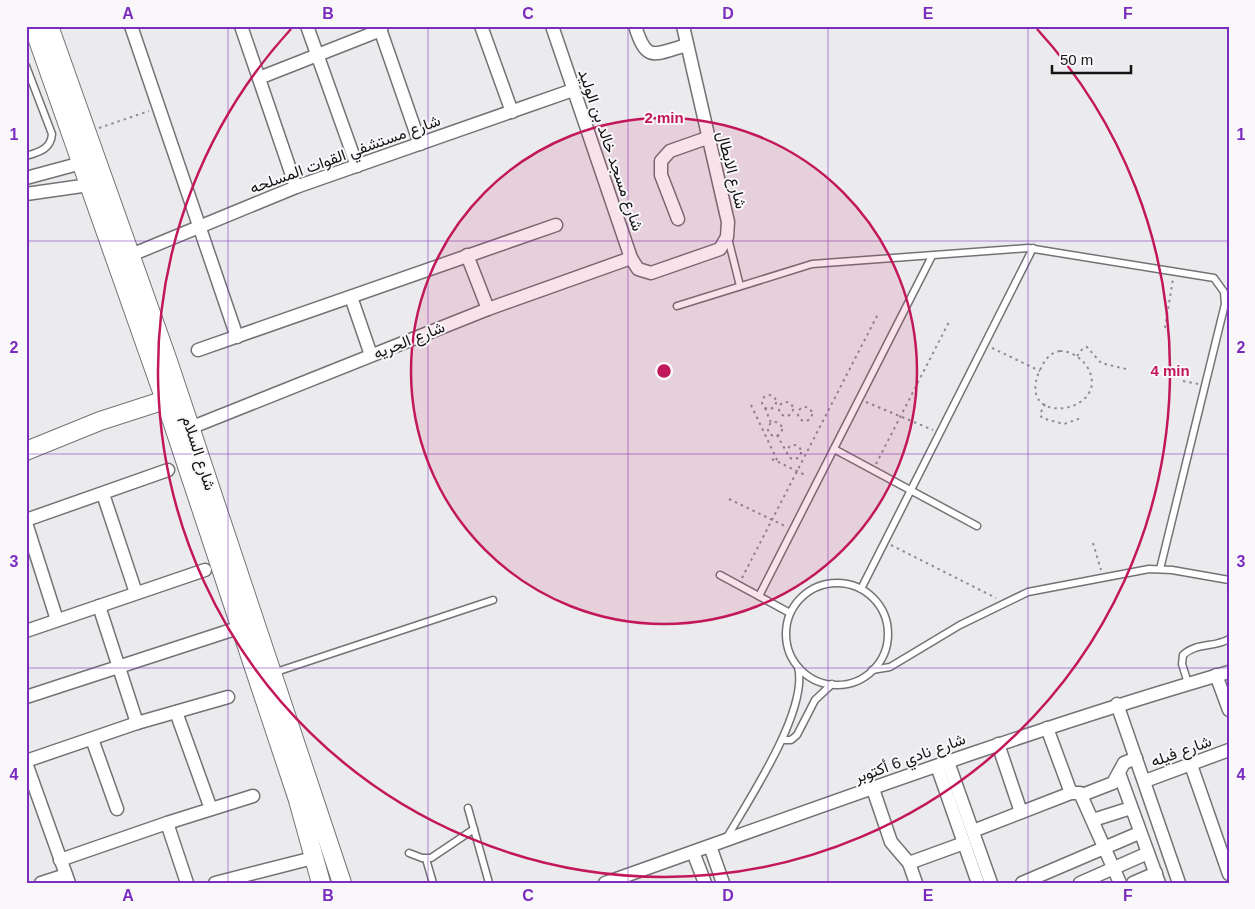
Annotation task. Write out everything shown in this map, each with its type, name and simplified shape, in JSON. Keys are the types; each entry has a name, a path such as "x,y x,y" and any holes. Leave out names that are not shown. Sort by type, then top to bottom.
{"street":[{"name":"شارع السلام","path":"32,26 97,184 165,400 241,627 305,798 342,883"},
{"name":"شارع السلام","path":"48,26 87,132 89,161"},
{"path":"131,26 237,336"},
{"path":"240,26 296,187"},
{"path":"307,26 357,166"},
{"path":"481,26 512,112"},
{"name":"شارع مسجد خالد بن الوليد","path":"552,26 631,258 638,269 652,273 720,249 727,237"},
{"path":"635,26 641,45 650,53 656,54 687,46"},
{"name":"شارع الابطال","path":"683,26 707,138 728,222 727,237"},
{"path":"258,78 380,28 420,144"},
{"name":"شارع مستشفي القوات المسلحه","path":"131,255 296,187 573,90"},
{"path":"678,218 661,175 661,161 670,151 707,138"},
{"path":"26,178 89,161"},
{"name":"شارع السلام","path":"97,184 131,255 272,674 305,798 313,858 321,883"},
{"path":"26,194 97,184"},
{"path":"198,350 556,224"},
{"path":"467,255 488,309"},
{"name":"شارع الحريه","path":"190,428 488,309 631,258"},
{"path":"351,297 372,355"},
{"path":"26,451 100,421 165,400"},
{"path":"57,620 26,522 168,470"},
{"path":"103,494 136,594"},
{"path":"26,631 205,570"},
{"path":"99,606 137,723"},
{"path":"26,697 241,627"},
{"name":"شارع نادي 6 أكتوبر","path":"605,883 998,744 1117,704 1229,672"},
{"path":"1216,675 1229,710"},
{"path":"41,883 67,879 26,762 137,723 228,697"},
{"path":"1117,704 1179,883"},
{"path":"176,712 211,809"},
{"path":"1047,728 1077,794 1093,820 1120,883"},
{"path":"92,739 117,809"},
{"path":"998,744 1021,812"},
{"name":"شارع فيله","path":"1145,782 1229,750"},
{"path":"973,831 1021,812 1113,783 1124,763 1136,758"},
{"path":"943,764 973,831 991,883"},
{"path":"943,764 964,843 978,883"},
{"path":"1191,765 1229,874"},
{"path":"1119,773 1139,833 1157,878 1133,883"},
{"path":"873,789 891,842 909,863 916,883"},
{"path":"60,860 253,796"},
{"path":"1093,820 1131,808"},
{"path":"167,823 187,883"},
{"path":"1022,883 1139,833"},
{"path":"909,863 964,843"},
{"path":"710,846 723,883"},
{"path":"693,852 705,883"},
{"path":"1080,883 1148,853"},
{"path":"215,883 248,878 313,858"}],"lane":[{"path":"26,66 52,134 46,149 26,156"},
{"path":"727,237 740,286"},
{"path":"677,306 812,264 1033,248 1209,276 1218,282 1224,292 1225,304 1160,569"},
{"path":"861,588 1033,248"},
{"path":"759,596 932,256"},
{"path":"834,449 977,526"},
{"path":"872,670 890,667 960,625 1028,592 1138,570 1160,569 1229,580"},
{"path":"720,575 790,613"},
{"path":"725,841 784,740 799,686 798,666 786,640 790,613 801,598 816,587 844,583 861,588 881,608 888,636 883,654 872,670 858,680 832,684 813,679 798,666"},
{"path":"272,674 493,600"},
{"path":"1188,684 1182,664 1183,655 1197,646 1218,644 1229,639"},
{"path":"784,740 790,740 796,735 815,700 832,684"},
{"path":"468,808 490,883"},
{"path":"409,853 426,859 435,856 474,829"},
{"path":"426,859 433,883"}],"path":[{"path":"87,132 158,108"},
{"path":"1165,328 1174,270"},
{"path":"739,585 878,314"},
{"path":"873,470 950,320"},
{"path":"984,344 1040,371"},
{"path":"1077,356 1083,348 1087,347 1101,364 1126,369"},
{"path":"1064,351 1077,356 1084,363 1090,374 1090,385 1086,396 1076,406 1065,410 1054,409 1037,396 1035,388 1040,371 1048,356 1056,352 1064,351"},
{"path":"1183,382 1205,386"},
{"path":"769,432 771,423 762,402 765,396 772,396 779,406 782,415 789,416 793,412 793,405 788,401 779,406"},
{"path":"859,399 940,433"},
{"path":"765,408 771,409 776,404"},
{"path":"1045,404 1040,414 1042,418 1064,424 1081,418"},
{"path":"750,405 778,462"},
{"path":"793,412 798,414 804,421 811,416 810,410 804,407 798,414"},
{"path":"771,423 778,422 782,428 777,436"},
{"path":"764,434 769,432 777,436 787,452 792,459 799,457 801,451 793,445 787,452"},
{"path":"772,459 805,475"},
{"path":"728,499 793,529"},
{"path":"885,542 1005,602"},
{"path":"1093,543 1103,577"}]}
